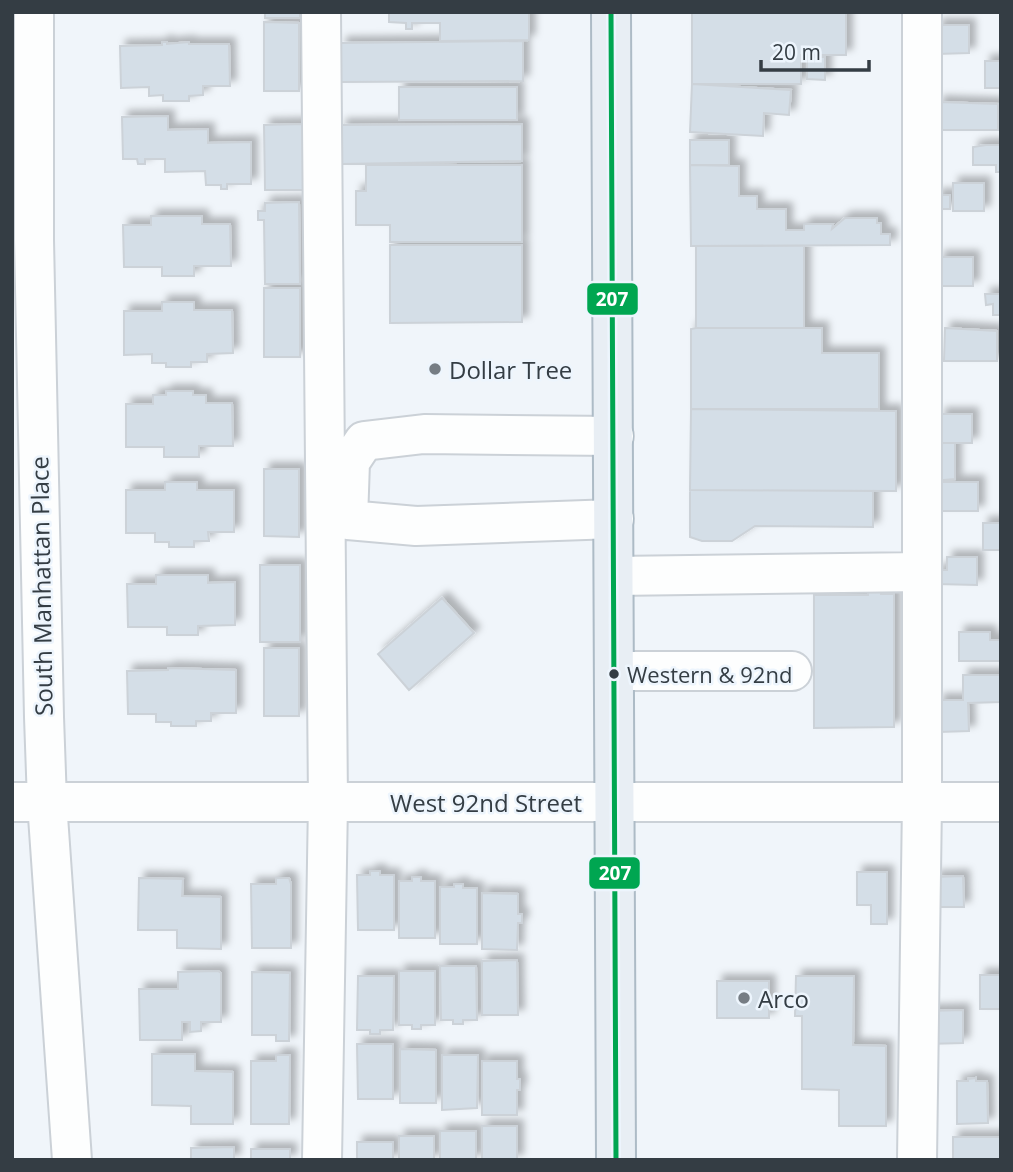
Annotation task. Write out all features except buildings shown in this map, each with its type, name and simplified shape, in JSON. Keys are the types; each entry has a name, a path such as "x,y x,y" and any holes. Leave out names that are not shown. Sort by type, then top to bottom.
{"main road":[{"path":"611,12 616,1160"}],"street":[{"name":"South Manhattan Place","path":"34,12 23,240 30,802 72,1160"},
{"path":"321,12 328,802 322,1160"},
{"path":"917,1160 922,802 922,12"},
{"path":"614,436 424,434 364,441 350,462 348,520 416,526 614,519"},
{"path":"615,576 922,572"},
{"path":"615,671 792,671"},
{"name":"West 92nd Street","path":"30,802 1001,802"}],"transit line":[{"name":"207","path":"611,12 616,1160"}],"place":[{"name":"Dollar Tree","path":"435,369"},
{"name":"Western & 92nd","path":"614,674"},
{"name":"Arco","path":"744,998"}]}
